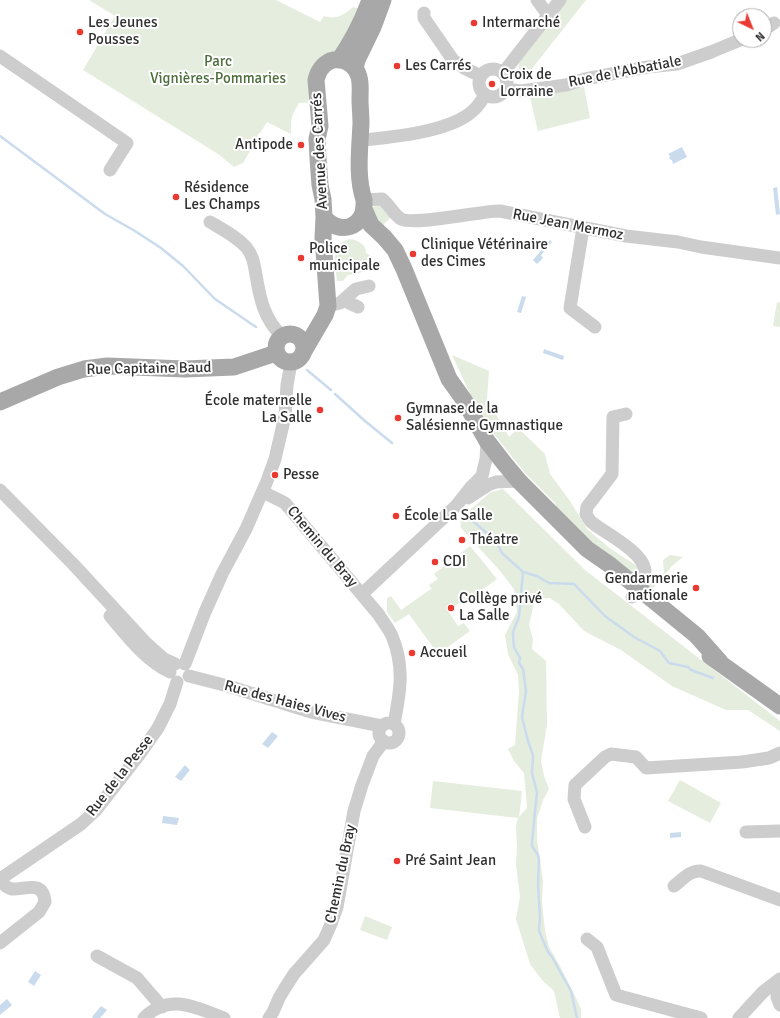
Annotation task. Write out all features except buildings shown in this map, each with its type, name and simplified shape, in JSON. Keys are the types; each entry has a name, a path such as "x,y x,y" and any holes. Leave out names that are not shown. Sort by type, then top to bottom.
{"main road":[{"path":"370,0 356,35 340,60 349,63 359,76 362,132 359,140 361,190 364,205 371,225 395,250 449,379 464,400 487,441 504,463 519,481 587,549 635,593 697,636 720,662 780,706"},
{"path":"355,69 357,60 383,0"},
{"name":"Avenue des Carrés","path":"340,60 331,61 322,66 317,74 316,80 320,126 317,139 318,158 324,217 331,224 347,226 371,235 390,253 412,305 426,324"},
{"path":"325,255 331,240 347,226 362,216 364,205"},
{"path":"324,217 323,238 325,255 326,310 301,357 297,361 291,363 285,362 279,358 275,347 277,341 311,327 326,310"},
{"path":"288,336 301,339 304,345 304,351"},
{"name":"Rue Capitaine Baud","path":"3,400 58,377 84,369 107,366 185,369 234,367 276,353"}],"street":[{"path":"537,0 548,15"},
{"path":"503,73 560,0"},
{"path":"424,13 424,18 453,60 464,68 481,76"},
{"name":"Rue de l'Abbatiale","path":"507,89 521,91 566,85 648,67 677,64 732,43"},
{"path":"0,56 127,143 110,170"},
{"path":"491,69 495,69 503,73 508,80 507,89 503,95 496,98 485,95 479,84 481,76 491,69"},
{"path":"362,132 415,133 446,125 462,119 469,114 475,109 485,95"},
{"name":"Rue Jean Mermoz","path":"364,205 382,199 402,219 420,221 488,211 500,211 626,236 780,258"},
{"path":"210,222 246,246 255,262 256,276 266,316 274,329 288,336"},
{"path":"583,228 570,308 596,327"},
{"path":"326,310 346,299 356,289 369,286"},
{"path":"346,299 349,304 358,307"},
{"name":"Rue de la Pesse","path":"0,879 81,824 96,810 158,728 170,704 179,672 222,574 246,529 264,510 267,494 275,486 275,459 285,416 288,377 291,363"},
{"path":"626,414 613,417 612,474 587,507 586,514 592,523 629,548 642,563 644,572 635,593"},
{"path":"483,473 486,459 487,441"},
{"path":"362,594 456,506 483,473 496,465 504,463"},
{"path":"496,482 504,463"},
{"path":"456,506 488,485 496,482 519,481"},
{"name":"Rue des Haies Vives","path":"0,490 55,546 70,573 110,614 154,664 311,712 388,725"},
{"name":"Chemin du Bray","path":"267,494 285,503 379,615 392,635 399,658 401,686 388,725 398,728 398,738 390,743 384,741 373,756 362,784 350,831 337,907 331,924 324,940 294,974 269,1018"},
{"path":"585,827 574,799 575,785 608,755 619,754 636,756 646,768 742,762 769,758 780,753"},
{"path":"746,832 780,831"},
{"path":"674,886 692,872 701,871 780,900"},
{"path":"0,879 4,885 12,889 25,887 36,888 43,894 45,902 39,912 0,943"},
{"path":"587,939 597,947 616,995 701,1018"},
{"path":"97,956 137,978 162,1006"},
{"path":"739,1018 763,992 780,979"},
{"path":"780,983 777,997 780,1005"},
{"path":"144,1018 162,1006 177,1003 224,1018"}],"green space":[{"name":"Parc Vignières-Pommaries","path":"89,0 276,0 320,22 324,16 340,16 353,7 361,9 336,54 314,102 299,103 296,107 292,118 291,134 267,122 257,136 258,137 243,163 234,167 218,154 83,70 115,16"},
{"path":"566,0 586,0 523,80 517,76 520,60"},
{"path":"584,87 590,118 538,131 530,97"},
{"path":"378,205 383,206 391,217 380,228 370,210"},
{"path":"352,239 364,245 366,253 371,256 370,259 374,262 366,270 348,275 343,281 337,281 335,261 336,249 339,244"},
{"path":"777,302 780,303 780,327 773,326"},
{"path":"452,355 489,371 487,399 509,437 518,428 545,454 550,474 570,501 588,530 611,549 654,577 664,573 663,560 670,555 683,557 672,566 649,593 562,521 555,503 525,473 482,419"},
{"path":"503,489 585,570 780,721 780,731 748,710 726,710 672,686 621,650 584,631 559,604 550,598 535,599 529,625 533,639 532,649 546,661 547,725 541,761 544,776 549,789 543,800 537,819 537,840 543,881 542,901 545,931 549,947 581,1009 581,1018 560,1018 554,991 542,980 530,964 516,919 520,897 516,864 516,826 518,818 430,808 433,781 522,791 519,817 527,808 524,773 514,761 508,749 515,745 519,692 518,675 508,654 505,635 517,612 514,589 501,572 461,528 460,518 491,492"},
{"path":"470,546 497,579 461,605 459,603 448,611 458,626 464,623 470,631 438,654 409,614 395,623 387,612 387,598 391,596 401,610 431,589 433,591 429,585 438,579 434,574"},
{"path":"680,780 721,803 710,823 668,801"},
{"path":"365,916 392,927 387,940 360,930"}],"water":[{"path":"682,147 687,157 673,164 672,160 669,159 670,156 668,154"},
{"path":"777,187 780,214 776,215 773,188"},
{"path":"550,240 552,242 541,255 543,258 537,264 533,260"},
{"path":"522,296 526,297 521,313 517,312"},
{"path":"544,349 564,356 563,360 543,353"},
{"path":"272,732 278,736 268,748 262,744"},
{"path":"185,765 190,770 181,781 175,777"},
{"path":"163,816 179,818 177,825 162,823"},
{"path":"681,832 681,837 670,838 670,833"},
{"path":"35,971 41,975 34,986 28,982"},
{"path":"7,999 12,1005 0,1015 0,1005"},
{"path":"101,1006 107,1010 100,1018 93,1018 92,1017"}],"waterway":[{"path":"0,136 105,214 161,248 183,266 215,299 256,327"},
{"path":"307,370 331,390"},
{"path":"335,394 392,443"},
{"path":"467,516 496,541 502,553 523,572 537,576 549,583 574,584 605,616 634,637 660,651 669,663 688,667 691,670 713,678"},
{"path":"523,572 519,617 513,632 513,636 514,647 520,658 519,663 523,669 526,691 522,717 533,755 532,773 537,792 532,846 538,855 539,860 539,931 548,952 571,991 577,1018"}],"place":[{"name":"Intermarché","path":"474,23"},
{"name":"Les Jeunes Pousses","path":"80,32"},
{"name":"Les Carrés","path":"397,66"},
{"name":"Croix de Lorraine","path":"492,84"},
{"name":"Antipode","path":"301,145"},
{"name":"Résidence Les Champs","path":"176,197"},
{"name":"Clinique Vétérinaire des Cimes","path":"413,254"},
{"name":"Police municipale","path":"301,258"},
{"name":"École maternelle La Salle","path":"320,410"},
{"name":"Gymnase de la Salésienne Gymnastique","path":"398,418"},
{"name":"Pesse","path":"275,475"},
{"name":"École La Salle","path":"396,516"},
{"name":"Théatre","path":"462,540"},
{"name":"CDI","path":"435,562"},
{"name":"Gendarmerie nationale","path":"696,588"},
{"name":"Collège privé La Salle","path":"451,608"},
{"name":"Accueil","path":"412,653"},
{"name":"Pré Saint Jean","path":"397,861"}]}
